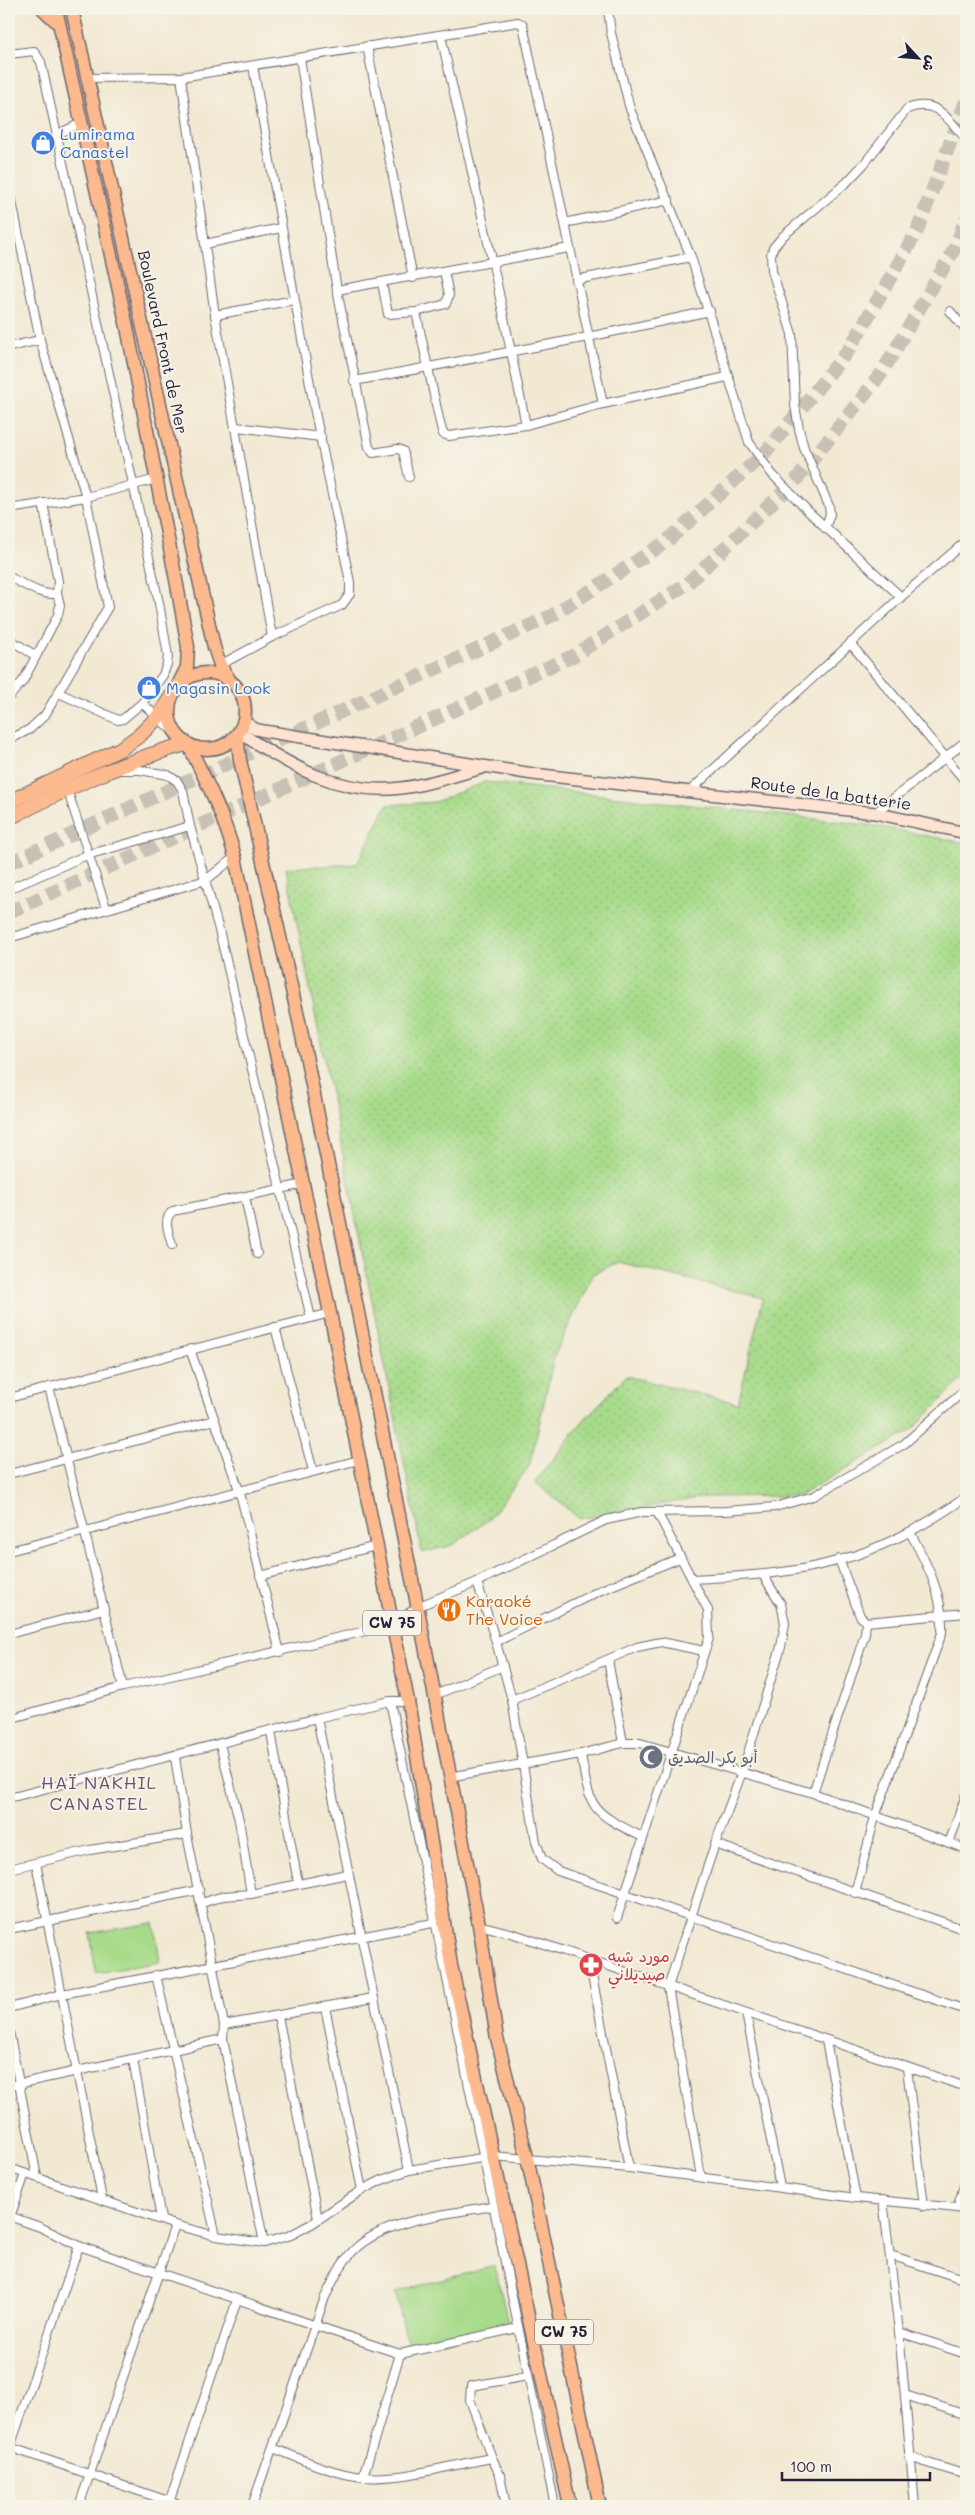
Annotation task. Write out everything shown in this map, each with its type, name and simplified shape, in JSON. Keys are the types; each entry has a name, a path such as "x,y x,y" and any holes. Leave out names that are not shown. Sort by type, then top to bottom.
{"highway":[{"path":"9,802 120,748 140,736 158,717 171,697"},
{"path":"9,818 66,789 115,770 149,754 188,745"}],"main road":[{"path":"42,9 59,25"},
{"path":"56,9 127,327 188,647 187,667 171,697 169,716 175,733 188,745 204,749 216,749 228,744 240,730"},
{"name":"Boulevard Front de Mer","path":"72,9 220,665 229,679"},
{"path":"178,685 187,678 203,673 219,674 236,685 245,703 240,730 240,760 301,1030 417,1608 448,1777 479,1925 498,2038 527,2157"},
{"name":"Route de la batterie","path":"240,730 255,729 486,767 875,813 966,833"},
{"path":"240,730 262,748 316,777 362,788 416,786 486,767"},
{"name":"CW 75","path":"188,745 222,818 235,857 304,1184 408,1701 439,1922 489,2157 570,2506"},
{"name":"CW 75","path":"527,2157 600,2506"}],"street":[{"path":"608,9 610,34 630,108 691,257 710,311 727,377 749,442 763,464 825,528 902,596"},
{"path":"87,78 181,77 367,46 441,36 516,22 523,25 603,404"},
{"path":"441,36 512,350 526,425"},
{"path":"367,46 413,278"},
{"path":"9,54 34,51 41,62 94,298 132,485 159,603 168,656 163,675 142,703 118,720 59,693"},
{"path":"300,58 337,290 354,381 370,452 402,450 404,452 408,477"},
{"path":"220,665 272,637 342,605 350,594 350,582 294,300 253,66"},
{"path":"181,77 215,315 272,637"},
{"path":"825,528 830,514 829,506 799,429 795,405 792,334 770,263 773,248 782,236 853,176 907,109 917,105 927,105 937,109 966,139"},
{"path":"56,135 81,123"},
{"path":"9,187 10,200 40,340 86,496 108,607 59,693 38,722 9,740"},
{"path":"565,223 669,200"},
{"path":"204,244 282,228"},
{"path":"337,290 493,264 569,248"},
{"path":"576,280 691,257"},
{"path":"382,284 388,314 416,312 446,304 449,295 444,271"},
{"path":"215,315 294,300"},
{"path":"354,381 588,337 710,311"},
{"path":"950,311 966,330"},
{"path":"416,312 443,434 456,437 526,425 603,404 727,377"},
{"path":"9,347 40,340"},
{"path":"236,427 321,437"},
{"path":"9,510 86,496 156,479"},
{"path":"9,697 23,681 58,615 60,605 57,593 58,581 42,504"},
{"path":"691,790 850,643 966,541"},
{"path":"9,577 43,592 57,593"},
{"path":"9,639 36,656"},
{"path":"850,643 966,782"},
{"path":"142,703 175,733"},
{"path":"875,813 947,758 966,741"},
{"path":"115,770 158,772 178,781 183,790 190,826 206,880 311,1318"},
{"path":"66,789 106,908"},
{"path":"9,889 87,855 190,826"},
{"path":"9,938 206,880 235,857"},
{"path":"172,1245 166,1224 170,1213 304,1184"},
{"path":"245,1197 257,1254"},
{"path":"9,1398 330,1313"},
{"path":"275,1327 314,1471"},
{"path":"190,1349 240,1493 280,1652"},
{"path":"49,1387 123,1687"},
{"path":"9,1719 123,1687 392,1625 417,1608 477,1582 606,1520 630,1513 726,1511 776,1507 814,1496 904,1444 966,1389"},
{"path":"9,1474 215,1420"},
{"path":"9,1551 84,1530 240,1493 359,1460"},
{"path":"692,1579 763,1574 839,1560 910,1532 966,1497"},
{"path":"617,1918 642,1837 709,1638 708,1610 657,1512"},
{"path":"855,1894 875,1817 942,1633 943,1615 931,1573 910,1532"},
{"path":"260,1576 376,1546"},
{"path":"496,1642 601,1590 680,1558"},
{"path":"813,1793 865,1634 866,1622 860,1616 839,1560"},
{"path":"701,2178 668,1987 715,1844 742,1772 781,1648 785,1622 781,1604 763,1574"},
{"path":"477,1582 512,1700 536,1842 542,1859 558,1871 625,1895 966,2010"},
{"path":"9,1634 104,1609"},
{"path":"866,1622 966,1613"},
{"path":"512,1700 637,1646 661,1642 704,1651"},
{"path":"608,1660 623,1743"},
{"path":"433,1696 503,1666"},
{"path":"9,1798 175,1757 317,1718 390,1702 408,1701"},
{"path":"9,2008 62,1994 156,1975 213,1966 439,1922 390,1702"},
{"path":"317,1718 372,1998 409,2170"},
{"path":"270,1732 298,1883"},
{"path":"448,1777 581,1754 623,1743 640,1743 813,1793 966,1849"},
{"path":"220,1744 239,1820 251,1894"},
{"path":"581,1754 587,1792 597,1811 607,1819 642,1837"},
{"path":"175,1757 187,1834 202,1902 224,2025 223,2039 264,2243"},
{"path":"949,1843 966,1795"},
{"path":"9,1869 90,1850 187,1834"},
{"path":"715,1844 855,1894 966,1930"},
{"path":"36,1863 102,2200"},
{"path":"202,1902 223,1896 251,1894 347,1874"},
{"path":"9,1929 199,1890"},
{"path":"479,1925 514,1934 966,2087"},
{"path":"589,1960 629,2168"},
{"path":"156,1975 216,2236"},
{"path":"224,2025 372,1998"},
{"path":"325,2007 362,2190"},
{"path":"746,2013 780,2187"},
{"path":"278,2016 318,2219"},
{"path":"9,2031 37,2177"},
{"path":"9,2086 223,2039"},
{"path":"826,2040 856,2198"},
{"path":"133,2059 161,2219"},
{"path":"907,2068 924,2206"},
{"path":"489,2157 492,2206 554,2506"},
{"path":"9,2168 175,2225 216,2236 264,2243 291,2235 362,2190 409,2170 489,2157 527,2157 629,2168 856,2198 957,2208 966,2211"},
{"path":"24,2174 9,2216 40,2227 78,2246 400,2354 518,2328"},
{"path":"957,2208 966,2180"},
{"path":"883,2200 899,2332 915,2506"},
{"path":"252,2506 326,2297 339,2271 352,2252 378,2232 492,2206"},
{"path":"79,2506 175,2225"},
{"path":"78,2246 9,2448 90,2474 169,2504 183,2506"},
{"path":"890,2255 966,2280"},
{"path":"169,2504 237,2300"},
{"path":"899,2332 966,2354"},
{"path":"363,2476 400,2354"},
{"path":"506,2506 500,2475 470,2400 471,2386 528,2376"},
{"path":"905,2395 966,2415"},
{"path":"272,2448 337,2472 363,2476 391,2477 492,2458"},
{"path":"909,2457 966,2475"}],"green space":[{"path":"485,782 870,825 966,843 966,1237 962,1252 966,1253 966,1375 911,1431 799,1496 704,1497 580,1519 535,1482 582,1422 626,1376 738,1403 763,1298 618,1262 593,1274 554,1357 530,1465 489,1519 453,1545 422,1553 286,868 357,864 387,805 435,802"},
{"path":"154,1923 160,1962 96,1973 90,1933"},
{"path":"495,2266 509,2327 409,2348 395,2292"}],"tunnel":[{"path":"9,863 553,615 666,542 766,452 850,348 917,231 966,101"},
{"path":"9,912 573,656 688,583 797,479 881,374 955,248 966,218"}],"place":[{"name":"Lumirama Canastel","path":"43,143"},
{"name":"Magasin Look","path":"149,688"},
{"name":"Karaoké The Voice","path":"449,1610"},
{"name":"أبو بكر الصديق","path":"651,1757"},
{"name":"مورد شبه صيديلاني","path":"591,1965"}],"district":[{"name":"HAÏ NAKHIL CANASTEL","path":"99,1794"}]}
